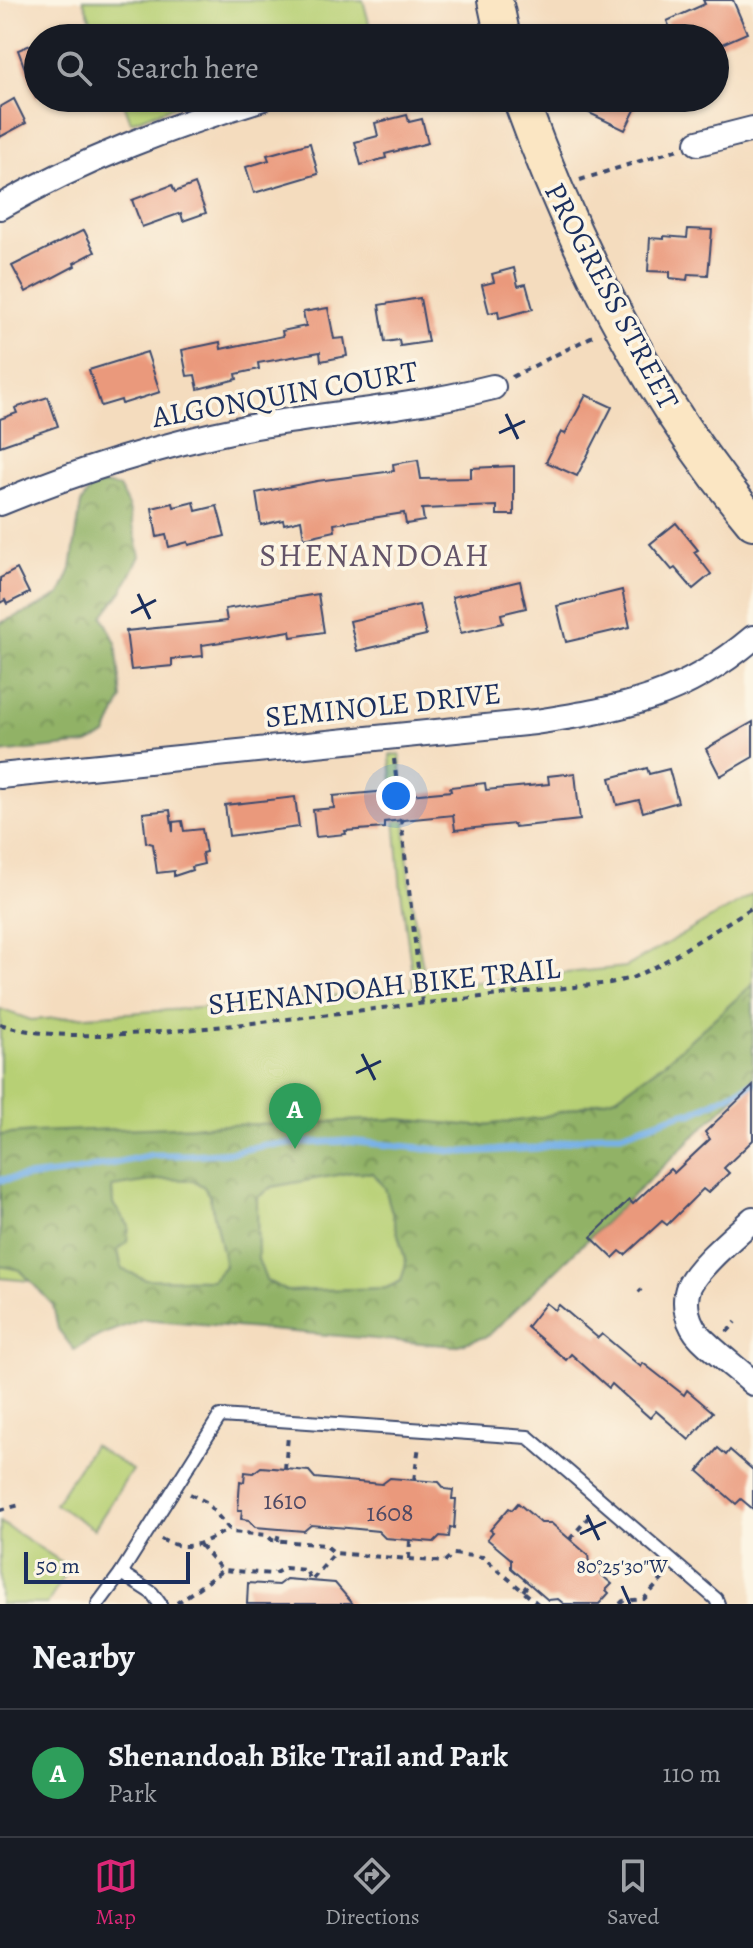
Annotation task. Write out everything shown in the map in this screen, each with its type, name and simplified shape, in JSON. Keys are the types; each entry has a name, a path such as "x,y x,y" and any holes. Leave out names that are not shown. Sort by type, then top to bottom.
{"street":[{"path":"495,0 499,24"},
{"path":"0,207 74,168 129,144 219,112"},
{"name":"PROGRESS STREET","path":"525,112 586,259 620,322 668,407 712,472 753,522"},
{"path":"698,143 753,129"},
{"name":"ALGONQUIN COURT","path":"0,503 98,466 177,443 246,428 409,404 493,387"},
{"name":"SEMINOLE DRIVE","path":"0,776 579,715 646,700 685,685 728,659 753,638"},
{"path":"753,1219 705,1265 690,1283 686,1299 688,1316 700,1337 753,1383"}],"lane":[{"path":"98,1604 121,1573 220,1416 528,1437 716,1599 718,1604"},
{"path":"121,1573 152,1593 160,1604"}],"path":[{"path":"577,180 698,143"},
{"path":"493,387 620,322"},
{"path":"392,737 422,1003"},
{"name":"SHENANDOAH BIKE TRAIL","path":"0,1024 55,1034 144,1033 610,983 632,978 659,965 753,907"},
{"path":"285,1469 288,1437"},
{"path":"414,1480 418,1448"},
{"path":"201,1500 232,1532 267,1535 277,1541 325,1545 335,1553 444,1562 453,1554 483,1557 538,1604"},
{"path":"0,1510 20,1505"},
{"path":"570,1539 592,1513"},
{"path":"172,1545 200,1545 229,1529"},
{"path":"277,1541 280,1529"},
{"path":"409,1559 410,1540"},
{"path":"200,1545 223,1570"},
{"path":"175,1604 223,1570 273,1574 285,1568 306,1570 311,1581 335,1553"},
{"path":"523,1591 529,1583"},
{"path":"620,1604 644,1599 653,1589"}],"green space":[{"path":"83,0 363,0 369,24 92,24"},
{"path":"127,112 158,112 131,122"},
{"path":"104,484 119,487 129,508 140,556 123,590 103,616 116,643 122,699 106,735 88,744 0,753 0,623 60,595 71,569 81,503 90,489"},
{"path":"400,754 410,890 426,987 626,967 753,894 753,999 421,1306 92,1287 0,1278 0,1009 31,1020 414,988 401,891 390,755"},
{"path":"753,984 753,1079 488,1336 455,1346 143,1319 101,1335 74,1350 58,1329 53,1305 20,1270 0,1266 0,1135 399,1119 477,1126 538,1118 616,1097 665,1062","holes":["353,1172 373,1173 385,1188 406,1263 401,1281 386,1288 286,1291 266,1280 258,1259 257,1198 272,1187","164,1179 191,1180 203,1186 210,1197 225,1266 212,1280 145,1279 122,1269 118,1250 127,1242 129,1226 113,1204 112,1187"]},
{"path":"93,1445 132,1470 94,1529 55,1504"},
{"path":"0,1522 60,1561 66,1574 47,1604 0,1604"}],"building":[{"path":"703,0 733,0 747,33 729,41 729,24 668,24 667,21 705,4"},
{"path":"24,48 24,66 18,50"},
{"path":"14,99 26,123 0,137 0,107"},
{"path":"587,112 634,112 625,130"},
{"path":"407,115 409,122 422,119 428,143 385,154 386,158 361,165 355,142 378,136 375,123"},
{"path":"310,143 318,174 254,193 246,167 269,160 267,155"},
{"path":"195,184 206,213 183,221 181,213 142,227 132,200 172,185 175,192"},
{"path":"688,229 712,230 708,275 688,274 687,280 670,278 670,272 648,271 650,238 687,238"},
{"path":"84,230 95,252 26,292 12,266"},
{"path":"514,268 518,286 526,284 533,309 499,318 498,311 489,313 482,285 494,282 492,274"},
{"path":"420,298 428,342 400,346 399,340 385,342 379,305"},
{"path":"328,308 334,339 344,338 347,356 321,361 320,352 258,363 259,369 236,374 237,379 198,389 195,375 187,376 182,350 220,342 221,349 283,336 282,331 306,326 303,312"},
{"path":"147,352 160,392 122,404 121,400 101,406 89,370"},
{"path":"586,395 612,407 577,476 546,462 561,432 565,434"},
{"path":"48,397 58,426 0,446 0,419 17,413 15,408"},
{"path":"418,460 421,479 471,478 471,468 514,466 514,515 497,515 497,506 422,509 424,521 406,524 404,513 334,524 335,531 304,538 301,520 261,525 256,493 394,471 393,464"},
{"path":"194,502 196,511 217,506 225,536 169,547 166,535 157,537 152,508"},
{"path":"676,523 698,550 694,552 711,574 693,589 650,544"},
{"path":"17,569 29,593 7,604 5,600 0,603 0,578"},
{"path":"520,581 526,608 501,614 503,623 461,633 452,597"},
{"path":"622,590 630,627 566,642 557,606"},
{"path":"318,594 324,632 291,637 290,631 202,645 203,656 172,659 172,666 131,670 126,631 227,621 225,609"},
{"path":"419,605 426,635 357,651 350,621"},
{"path":"753,722 753,757 720,776 706,749"},
{"path":"647,768 649,774 669,769 678,802 643,812 639,800 617,805 610,778"},
{"path":"575,773 580,820 455,830 453,815 384,822 384,828 316,837 313,810 334,808 333,796 388,791 388,797 451,791 450,787 485,783 486,790 549,784 548,776"},
{"path":"295,797 299,827 229,836 225,805"},
{"path":"170,810 173,832 173,822 182,821 184,831 202,829 206,852 202,853 204,864 174,876 174,871 157,873 153,844 146,842 143,813"},
{"path":"753,1086 753,1140 724,1168 729,1173 708,1193 703,1189 667,1225 662,1221 625,1255 620,1251 613,1258 591,1237 629,1200 633,1204 670,1169 674,1173 710,1139 705,1132"},
{"path":"546,1303 555,1310 559,1305 598,1338 602,1334 641,1367 643,1363 684,1395 687,1390 713,1412 689,1440 656,1411 650,1418 612,1384 609,1388 571,1354 566,1360 527,1327"},
{"path":"718,1448 726,1455 730,1450 753,1470 753,1509 741,1499 736,1504 698,1471"},
{"path":"261,1467 309,1471 315,1478 346,1481 382,1484 390,1478 439,1482 445,1489 453,1490 452,1499 456,1499 454,1528 450,1527 449,1537 440,1536 434,1542 385,1538 378,1531 348,1528 311,1525 304,1531 255,1527 249,1520 241,1519 242,1510 238,1510 240,1481 244,1482 245,1472 253,1473"},
{"path":"518,1503 541,1523 551,1523 588,1555 589,1564 612,1584 599,1604 564,1604 558,1599 548,1600 511,1568 511,1559 487,1539 493,1532 490,1530 509,1508 512,1510"},
{"path":"286,1579 335,1583 353,1604 247,1604 248,1583 278,1585"}],"waterway":[{"path":"0,1180 71,1172 153,1155 233,1152 265,1145 347,1141 463,1152 537,1148 603,1134 621,1134 683,1113 692,1113 753,1083"}],"place":[{"name":"Shenandoah Bike Trail and Park","path":"295,1149"}],"district":[{"name":"SHENANDOAH","path":"375,555"}]}
